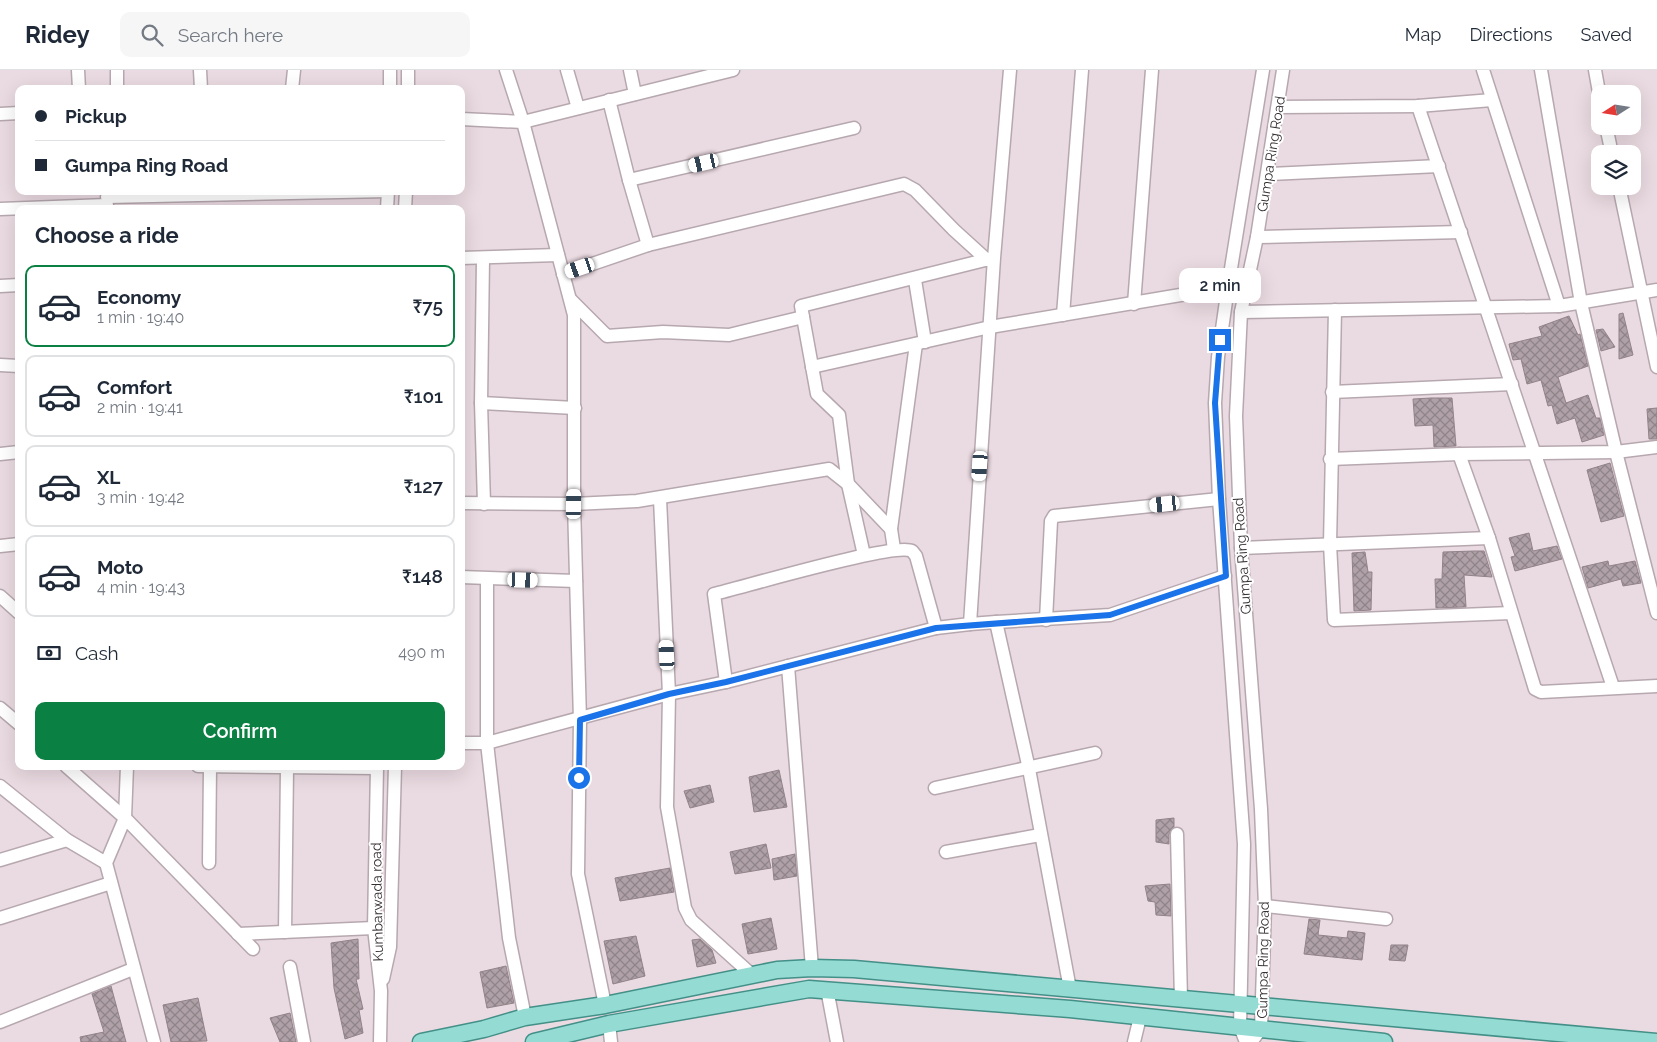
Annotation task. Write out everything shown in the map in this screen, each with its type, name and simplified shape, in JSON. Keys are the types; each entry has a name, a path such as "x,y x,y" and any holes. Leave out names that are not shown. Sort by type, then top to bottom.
{"main road":[{"path":"421,1042 484,1029 525,1017 605,1005 752,975 812,968 854,969 1657,1042"},
{"path":"534,1042 609,1024 794,990 827,989 1140,1016 1243,1034 1384,1042"}],"street":[{"path":"78,70 79,85"},
{"path":"117,70 117,85"},
{"path":"200,70 200,85"},
{"path":"292,85 294,70"},
{"path":"390,70 390,85"},
{"path":"408,70 408,85"},
{"path":"506,70 523,122 574,315 576,408 574,504 580,720 578,874 605,1005"},
{"path":"567,70 578,108"},
{"path":"630,70 635,94"},
{"path":"465,118 523,122 635,94 703,74 733,70"},
{"path":"970,624 990,327 990,259 1010,70"},
{"path":"1063,315 1082,70"},
{"path":"1134,304 1152,70"},
{"name":"Gumpa Ring Road","path":"1243,1034 1241,1005 1244,844 1220,499 1216,381 1228,287 1264,70"},
{"name":"Gumpa Ring Road","path":"1256,1035 1262,1007 1265,906 1261,809 1241,548 1236,416 1241,312 1268,174 1283,70"},
{"path":"1483,70 1559,306"},
{"path":"1541,70 1582,302 1616,452 1657,612"},
{"path":"1595,70 1598,85"},
{"path":"609,100 628,180 648,245"},
{"path":"1279,107 1418,106 1492,100"},
{"path":"1418,106 1613,687"},
{"path":"0,114 15,113"},
{"path":"628,180 854,128"},
{"path":"1268,174 1439,166"},
{"path":"563,274 648,245 904,184 915,190 954,230 990,259"},
{"path":"48,205 107,200 263,195"},
{"path":"1621,195 1657,367"},
{"path":"0,209 15,208"},
{"path":"1257,237 1461,232"},
{"path":"465,258 558,254"},
{"path":"483,258 481,403 484,504"},
{"path":"864,555 848,484 839,415 817,394 801,306 915,280 990,259"},
{"path":"894,549 891,529 921,343 915,280"},
{"path":"0,286 15,285"},
{"path":"812,367 990,327 1228,287"},
{"path":"1241,312 1559,306 1657,290"},
{"path":"570,298 606,336 673,332 729,335 803,317"},
{"path":"1335,310 1330,459 1330,544 1335,621 1511,613"},
{"path":"0,366 15,366"},
{"path":"1332,392 1512,384"},
{"path":"481,403 576,408"},
{"path":"1330,459 1459,454 1616,452 1657,447"},
{"path":"0,454 15,452"},
{"path":"1459,454 1489,538 1533,686 1537,691 1657,686"},
{"path":"465,503 574,504 660,498 826,469 832,470 848,484 891,529"},
{"path":"660,498 669,694 667,806 685,908 691,920 752,975"},
{"path":"1046,620 1051,521 1054,516 1220,499"},
{"path":"1241,548 1489,538"},
{"path":"0,546 15,544"},
{"path":"726,682 714,594 864,555 894,549 908,549 916,556 936,628"},
{"path":"465,743 487,743 580,720 669,694 726,682 936,628 996,622 1096,617 1123,612 1226,576"},
{"path":"465,578 576,581"},
{"path":"487,578 487,743 509,938 525,1017"},
{"path":"0,596 15,609"},
{"path":"996,622 1029,769 1070,989"},
{"path":"788,666 812,968"},
{"path":"0,708 15,721"},
{"path":"934,788 1029,769 1095,753"},
{"path":"71,770 125,818 253,949"},
{"path":"128,770 125,818 106,863 154,1042"},
{"path":"204,770 210,863"},
{"path":"285,932 288,770"},
{"name":"Kumbarwada road","path":"377,770 374,928 381,991"},
{"name":"Kumbarwada road","path":"381,991 390,947 395,770"},
{"path":"0,786 67,840 106,863"},
{"path":"1177,834 1181,1000"},
{"path":"946,852 1040,835"},
{"path":"0,860 67,840"},
{"path":"0,918 111,883"},
{"path":"1265,906 1386,919"},
{"path":"238,934 374,928"},
{"path":"290,966 304,1042"},
{"path":"0,1022 133,969"},
{"path":"827,989 837,1042"},
{"path":"380,1042 381,991"},
{"path":"1134,1042 1140,1016"},
{"path":"609,1024 611,1042"}],"building":[{"path":"1623,313 1633,355 1619,359 1619,314"},
{"path":"1569,316 1578,335 1580,334 1588,366 1558,377 1566,403 1588,395 1596,418 1600,418 1604,435 1582,442 1575,418 1557,424 1552,405 1548,406 1541,380 1527,384 1521,359 1513,360 1509,344 1542,336 1539,327"},
{"path":"1603,329 1615,347 1601,351 1596,330"},
{"path":"1452,398 1456,446 1434,447 1433,425 1415,426 1413,399"},
{"path":"1657,408 1657,439 1649,439 1647,409"},
{"path":"1610,463 1624,516 1601,522 1587,470"},
{"path":"1529,533 1533,551 1557,546 1562,559 1515,571 1511,557 1515,556 1509,538"},
{"path":"1484,551 1492,577 1464,575 1466,607 1436,608 1435,579 1442,579 1443,552"},
{"path":"1365,552 1368,572 1372,572 1371,610 1354,611 1352,553"},
{"path":"1608,561 1609,566 1635,561 1641,583 1623,586 1621,579 1588,588 1582,567"},
{"path":"779,770 787,807 754,812 749,777"},
{"path":"710,785 714,802 690,808 684,791"},
{"path":"1174,818 1174,827 1169,834 1169,844 1156,842 1156,820"},
{"path":"766,844 771,868 735,874 730,852"},
{"path":"795,854 797,876 774,880 772,859"},
{"path":"670,868 674,892 620,901 615,878"},
{"path":"1170,884 1171,916 1156,915 1155,902 1148,901 1145,886"},
{"path":"771,918 777,949 748,954 742,924"},
{"path":"1309,919 1320,920 1318,935 1347,938 1348,931 1365,933 1362,960 1304,954"},
{"path":"636,936 645,976 613,984 604,941"},
{"path":"358,939 359,979 356,979 363,1009 359,1010 363,1033 345,1039 334,988 331,943"},
{"path":"700,939 712,950 716,963 697,967 692,940"},
{"path":"1391,945 1408,945 1405,961 1389,960"},
{"path":"506,966 514,1003 487,1008 480,972"},
{"path":"111,986 126,1042 81,1042 80,1037 104,1032 92,994"},
{"path":"198,998 207,1041 171,1042 163,1005"},
{"path":"290,1013 296,1042 280,1042 270,1018"}],"route":[{"path":"579,778 580,720 669,694 726,682 936,628 1110,615 1226,576 1215,403 1220,340"}]}
